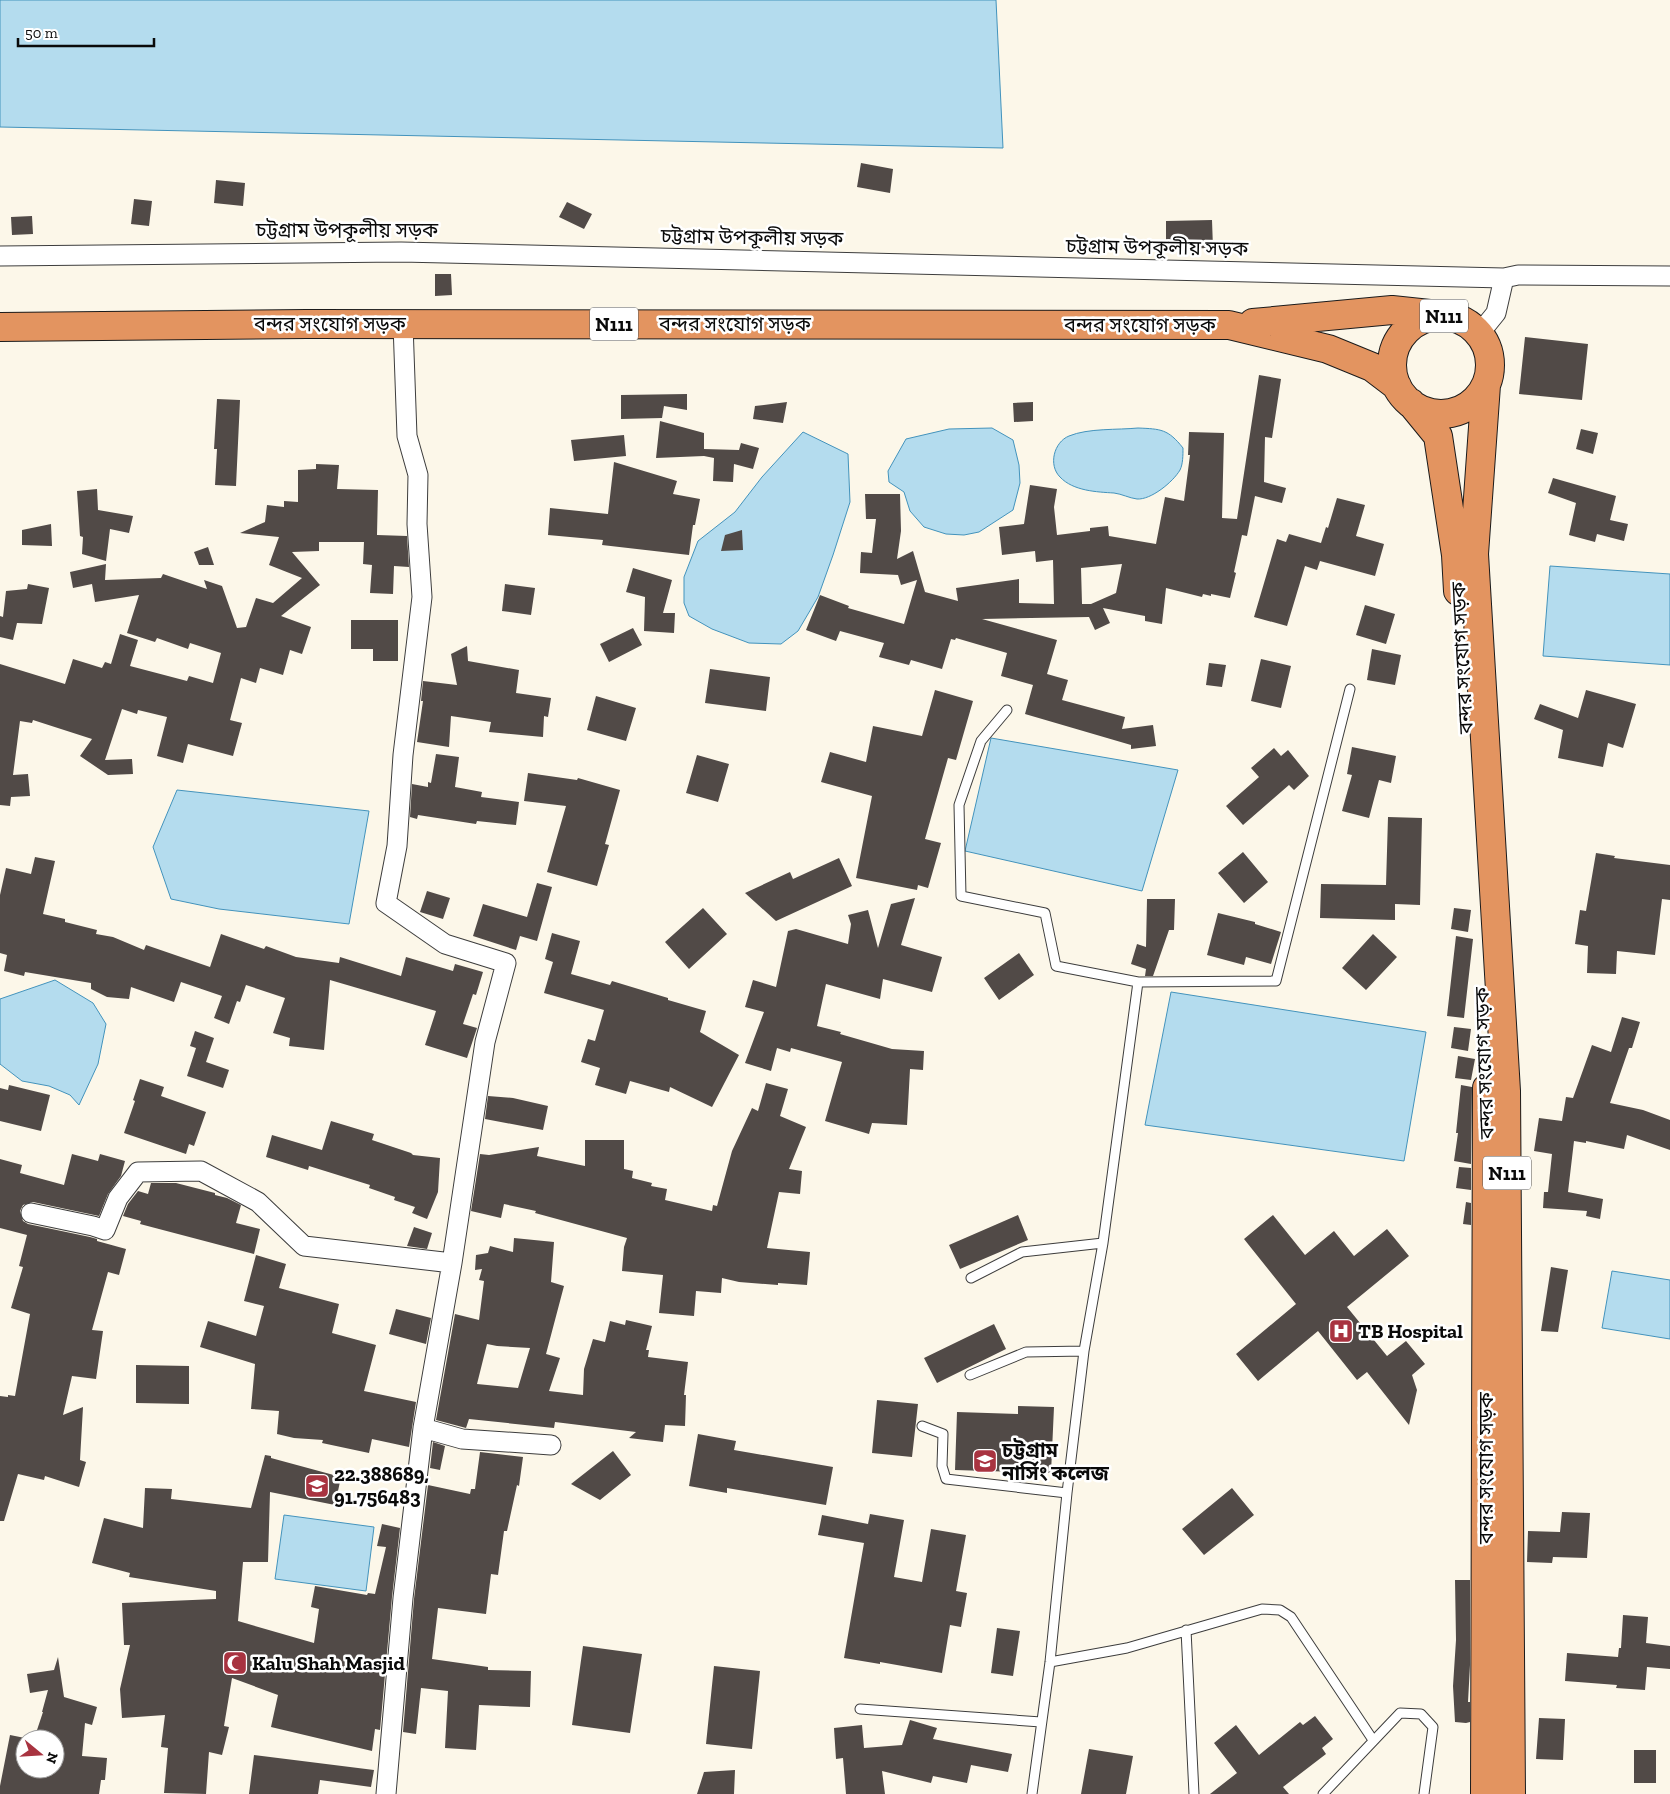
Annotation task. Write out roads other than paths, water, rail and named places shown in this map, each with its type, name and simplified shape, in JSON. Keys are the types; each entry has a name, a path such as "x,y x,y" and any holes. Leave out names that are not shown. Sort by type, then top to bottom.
{"highway":[{"name":"N111","path":"1229,325 1392,310 1449,316 1460,320 1479,334 1486,345 1490,358 1490,372 1486,384 1478,397 1466,407 1453,412 1438,414 1424,411 1404,395 1393,372 1393,357 1398,342 1407,330 1419,321 1434,316 1449,316"},
{"name":"বন্দর সংযোগ সড়ক","path":"0,327 403,324 1229,325 1328,349 1372,367 1404,395 1438,436 1456,555 1487,1082 1485,1794"},
{"name":"বন্দর সংযোগ সড়ক","path":"1486,384 1474,554 1506,1092 1511,1794"}],"street":[{"name":"চট্টগ্রাম উপকূলীয় সড়ক","path":"0,256 401,252 1504,278 1518,275 1670,276"},
{"path":"1479,334 1496,313 1504,278"},
{"path":"386,1794 403,1598 423,1428 452,1264 485,1042 506,963 445,944 386,903 397,846 403,755 422,597 417,524 418,475 407,436 403,324"},
{"path":"31,1213 105,1230 118,1198 138,1172 201,1171 258,1202 304,1246 452,1264"},
{"path":"423,1428 462,1439 551,1445"}],"lane":[{"path":"1007,710 980,741 959,805 961,896 1045,913 1056,966 1138,982 1276,981 1350,689"},
{"path":"1032,1794 1050,1662 1066,1493 1084,1351 1103,1243 1138,982"},
{"path":"971,1278 1022,1252 1103,1243"},
{"path":"970,1375 1026,1352 1084,1351"},
{"path":"922,1426 943,1434 942,1466 946,1480 1066,1493"},
{"path":"1050,1662 1127,1648 1262,1609 1280,1610 1291,1617 1372,1740"},
{"path":"1186,1630 1194,1794"},
{"path":"860,1709 1041,1722"},
{"path":"1323,1794 1372,1740 1400,1713 1421,1714 1433,1727 1424,1794"}],"water":[{"path":"0,0 996,0 1003,148 0,127"},
{"path":"992,428 1013,440 1019,465 1020,483 1013,510 979,532 964,535 946,534 924,527 910,511 904,492 889,482 888,471 906,439 949,429"},
{"path":"1138,428 1164,431 1173,437 1183,448 1182,462 1177,475 1167,485 1149,497 1137,499 1078,488 1065,482 1056,472 1054,454 1056,448 1069,436 1094,430"},
{"path":"803,432 848,454 850,502 818,597 798,631 781,644 749,643 712,629 689,616 684,603 684,577 698,541 735,512 762,477"},
{"path":"1550,566 1670,574 1670,665 1543,656"},
{"path":"991,738 1178,770 1142,891 965,851"},
{"path":"177,790 369,811 349,924 219,909 171,899 153,847"},
{"path":"55,980 93,1003 106,1024 98,1064 79,1105 70,1095 49,1086 22,1081 0,1064 0,999"},
{"path":"1171,992 1426,1032 1404,1161 1145,1125"},
{"path":"1612,1271 1670,1280 1670,1339 1602,1328"},
{"path":"284,1515 374,1527 366,1591 275,1579"}],"place":[{"name":"TB Hospital","path":"1341,1331"},
{"name":"চট্টগ্রাম নার্সিং কলেজ","path":"985,1461"},
{"name":"22.388689, 91.756483","path":"317,1486"},
{"name":"Kalu Shah Masjid","path":"235,1663"}]}
